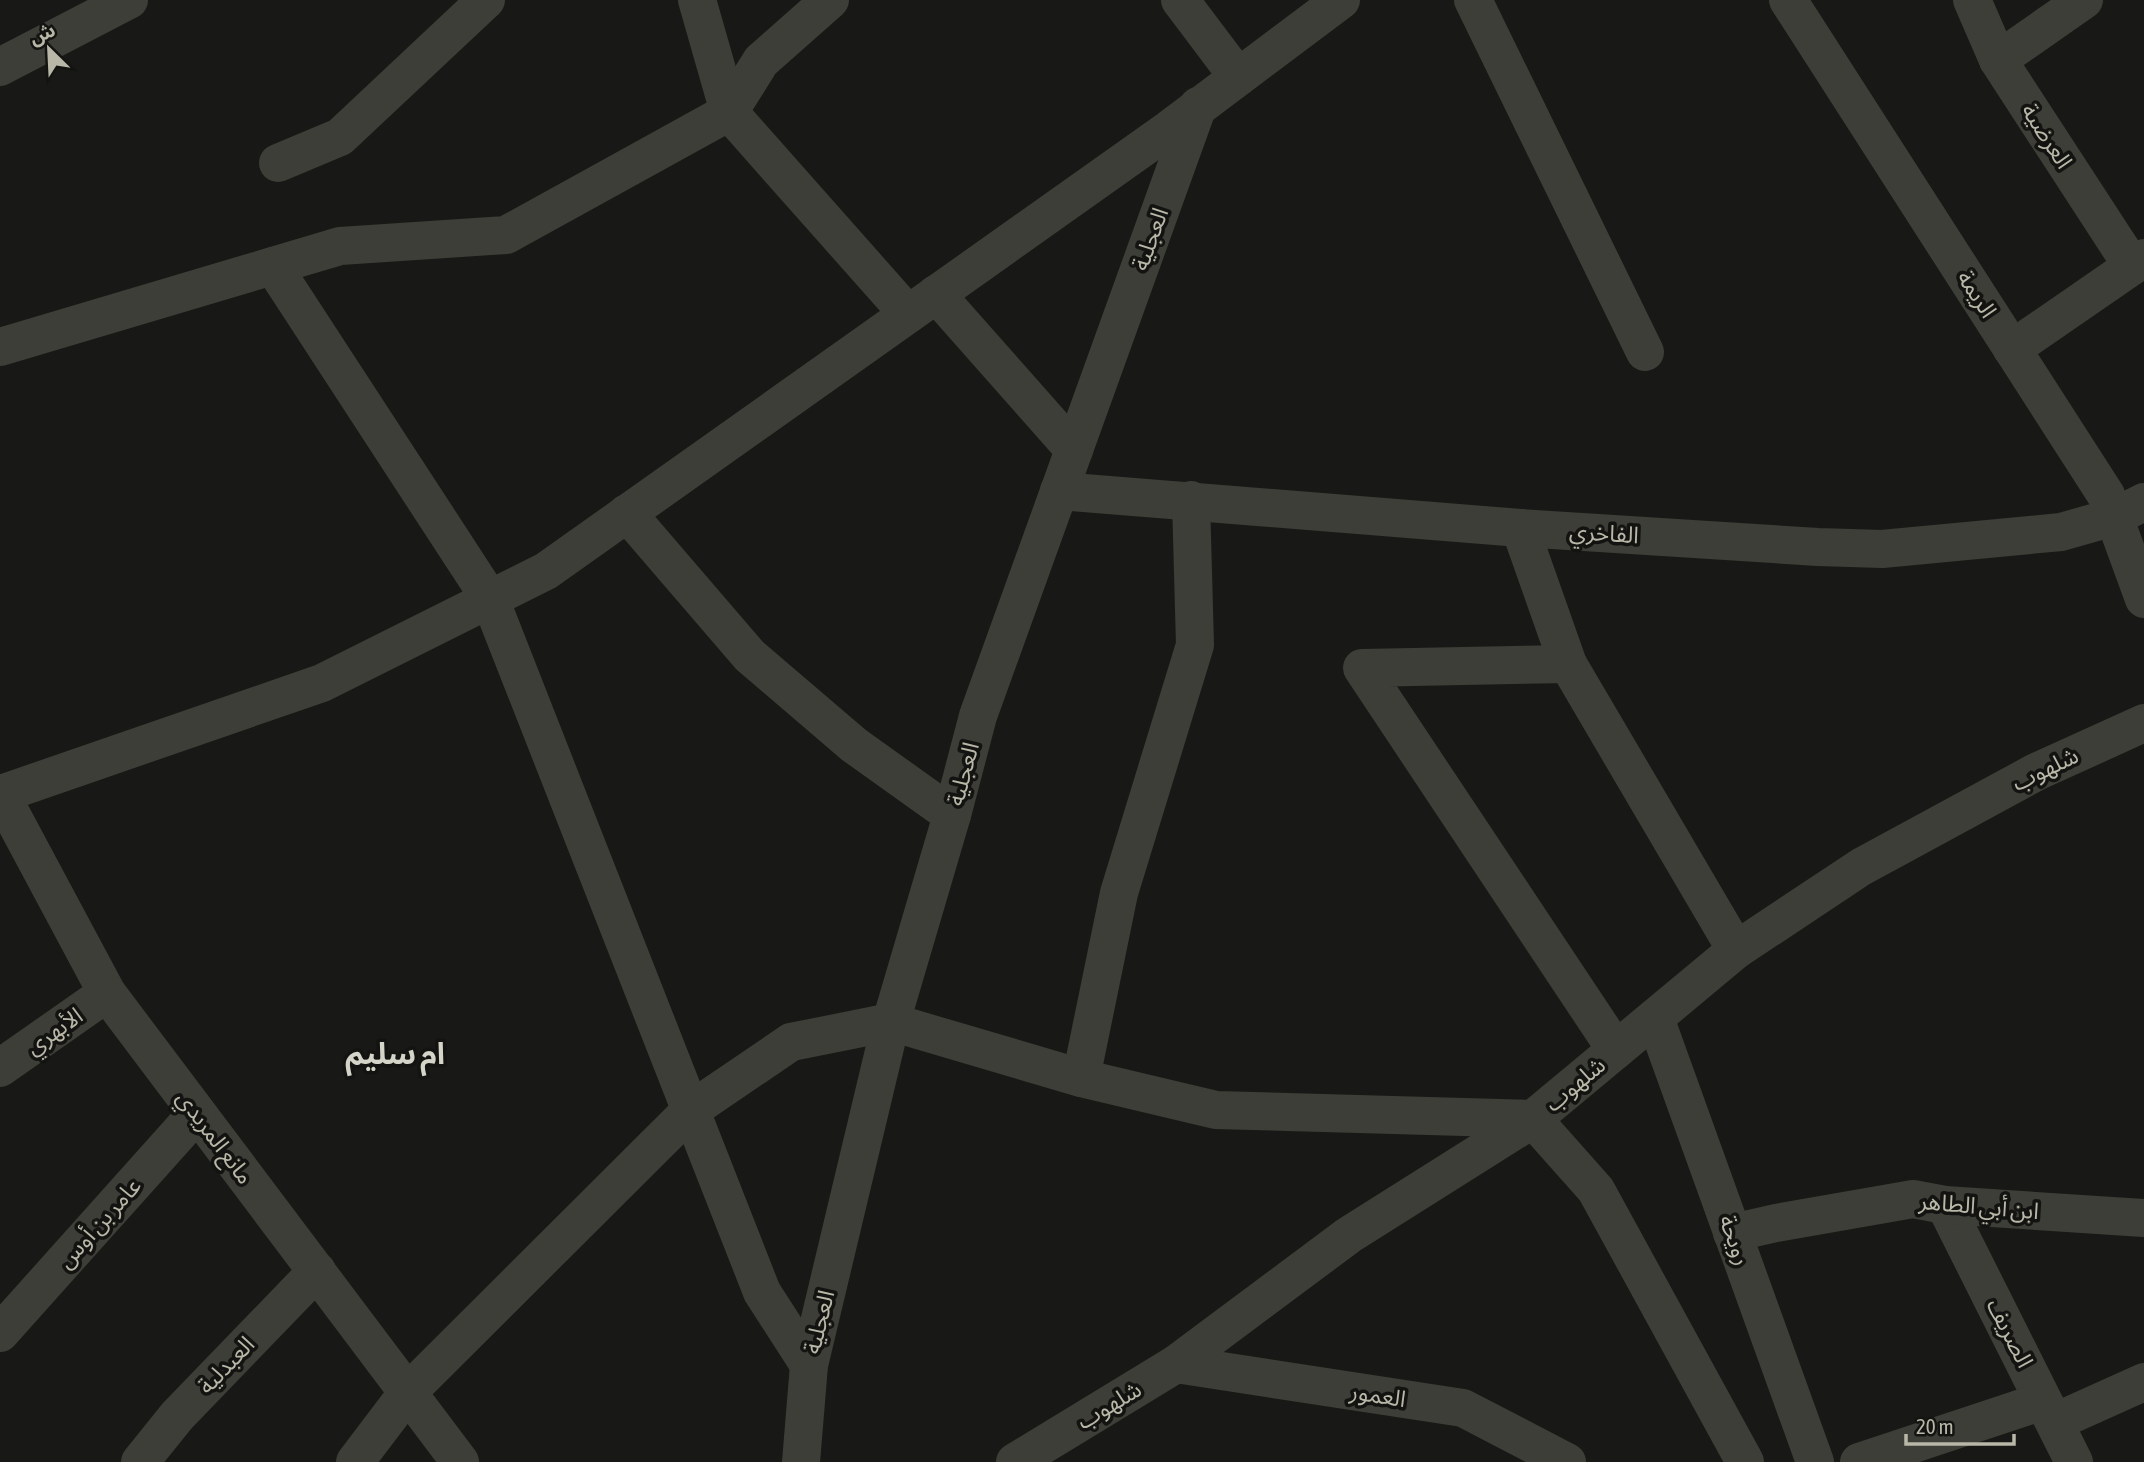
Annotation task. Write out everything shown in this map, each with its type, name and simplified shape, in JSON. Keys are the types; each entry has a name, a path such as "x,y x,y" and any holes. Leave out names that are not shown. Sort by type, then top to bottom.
{"street":[{"path":"0,67 128,0"},
{"path":"278,163 340,136 486,0"},
{"path":"697,0 729,112 1074,450"},
{"path":"0,348 340,246 506,235 729,112 761,61 830,0"},
{"path":"1180,0 1238,77"},
{"path":"0,794 322,683 546,571 1198,106 1341,0"},
{"path":"1473,0 1645,352"},
{"name":"الريمة","path":"1788,0 2106,495 2129,510 2144,599"},
{"name":"العرضية","path":"1972,0 1998,60 2138,262"},
{"path":"1998,60 2084,0"},
{"name":"العجلية","path":"801,1462 809,1365 891,1022 978,716 1198,106"},
{"path":"2012,349 2138,262"},
{"path":"273,266 490,599 762,1292 809,1365"},
{"name":"الفاخري","path":"1059,491 1520,528 1818,548 1882,549 2061,532 2129,510"},
{"path":"1081,1077 1119,893 1195,645 1191,500"},
{"path":"627,513 750,656 854,745 952,815"},
{"path":"1520,528 1568,663 1736,950"},
{"path":"1568,663 1362,668 1616,1050"},
{"name":"شلهوب","path":"1015,1462 1176,1364 1349,1236 1533,1119 1736,950 1861,867 2036,772 2144,723"},
{"name":"مانع المريدي","path":"0,794 107,993 460,1462"},
{"name":"الأبهري","path":"0,1068 107,993"},
{"name":"رويحة","path":"1655,1018 1815,1462"},
{"path":"355,1462 408,1392 691,1110 791,1042 891,1022 1081,1077 1216,1110 1533,1119 1596,1190 1745,1462"},
{"name":"عامر بن أوس","path":"0,1333 197,1113"},
{"name":"ابن أبي الطاهر","path":"1732,1233 1913,1199 1945,1205 2144,1218"},
{"name":"الصريف","path":"1945,1205 2074,1462"},
{"name":"العبدلية","path":"140,1462 177,1416 317,1272"},
{"name":"العمور","path":"1176,1364 1463,1408 1567,1462"},
{"path":"1859,1462 2049,1411 2144,1382"}],"district":[{"name":"ام سليم","path":"395,1054"}]}
